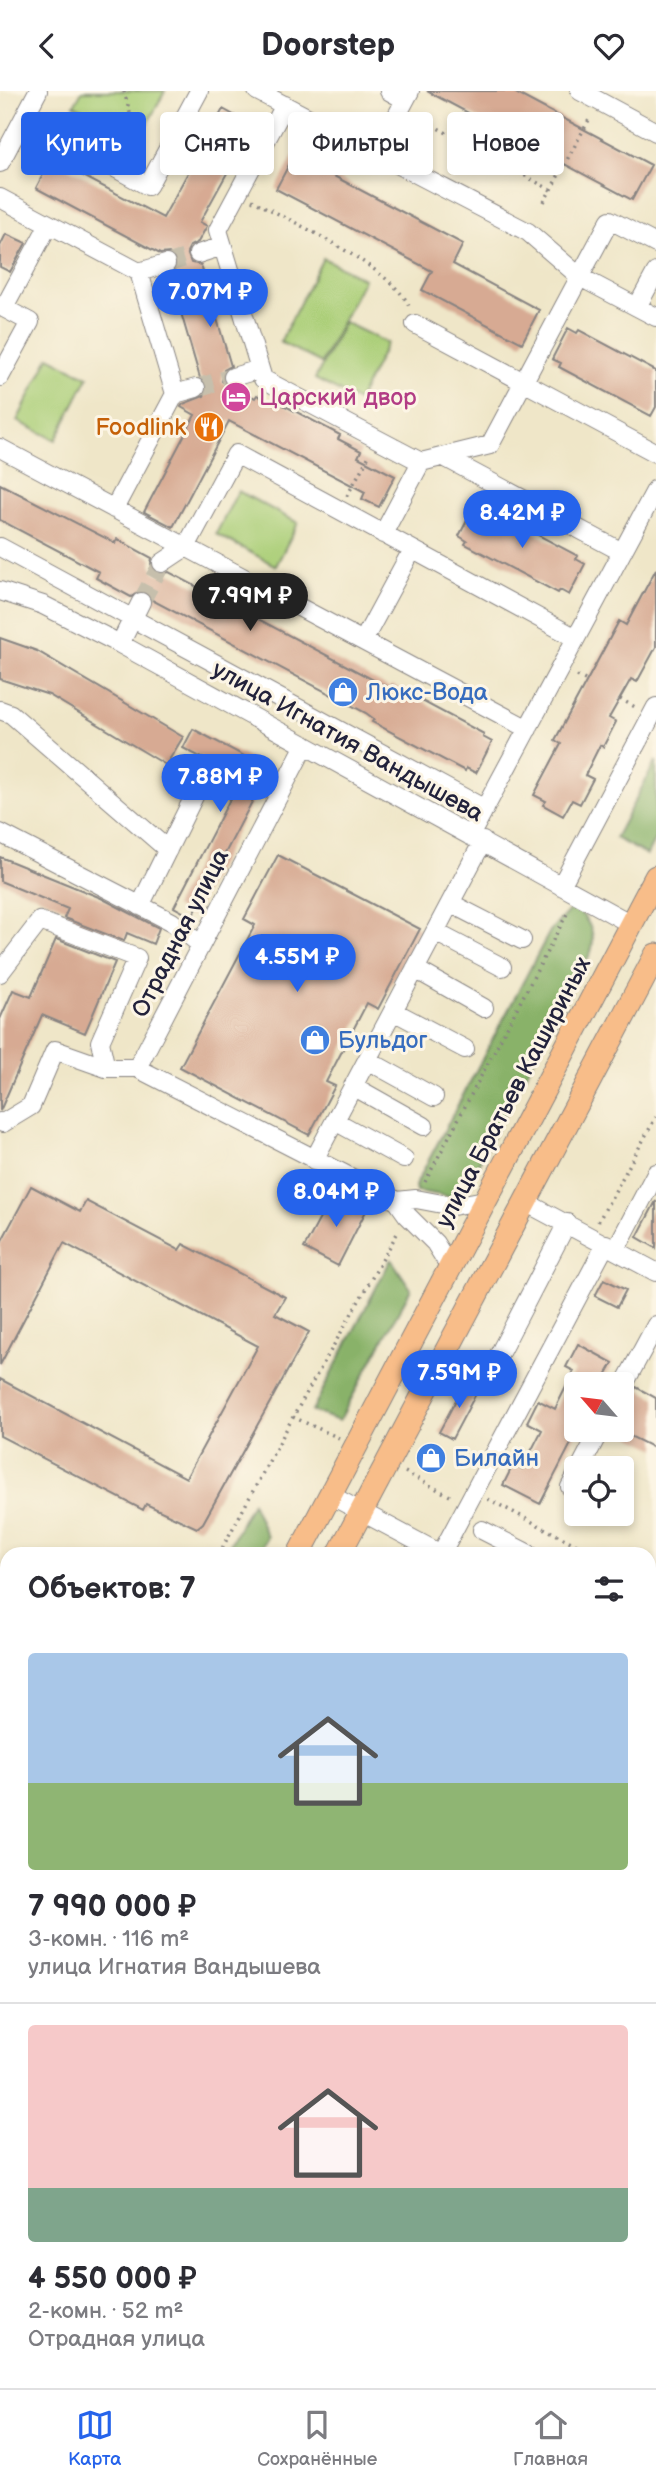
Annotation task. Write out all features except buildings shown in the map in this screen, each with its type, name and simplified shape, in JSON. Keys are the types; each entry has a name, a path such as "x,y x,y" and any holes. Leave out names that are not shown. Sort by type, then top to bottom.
{"main road":[{"name":"улица Братьев Кашириных","path":"303,1547 656,877"},
{"path":"343,1547 656,955"}],"street":[{"path":"27,112 38,91"},
{"path":"128,175 148,186 199,91"},
{"path":"257,91 298,112"},
{"path":"389,91 406,100"},
{"path":"580,91 656,132"},
{"path":"285,105 218,230 263,379 421,462 490,445 610,220 656,244"},
{"path":"0,163 21,124"},
{"path":"419,175 528,232 580,277 656,317"},
{"path":"0,198 139,272 166,264"},
{"path":"0,377 30,322 2,307 49,224"},
{"path":"198,254 223,246"},
{"path":"114,509 175,394 139,272"},
{"path":"637,307 656,272"},
{"path":"415,324 656,453"},
{"path":"233,377 260,369"},
{"path":"175,394 196,388"},
{"path":"0,448 528,729"},
{"path":"162,563 186,547 236,454 576,638"},
{"path":"444,457 622,552"},
{"path":"383,534 421,462"},
{"path":"314,1160 450,903 477,839 485,809 656,489"},
{"path":"0,547 137,610 338,728 485,809"},
{"path":"363,641 412,550"},
{"name":"улица Игнатия Вандышева","path":"0,591 43,605 120,644 631,924"},
{"path":"120,644 137,610"},
{"path":"561,885 656,707"},
{"path":"0,710 10,714 168,850"},
{"path":"324,755 338,728"},
{"name":"Отрадная улица","path":"137,1069 305,745"},
{"path":"140,906 204,776"},
{"path":"0,833 172,922 201,945"},
{"path":"450,903 522,940"},
{"path":"0,973 40,921 137,958 100,1042 106,1068"},
{"path":"435,932 502,967"},
{"path":"415,969 484,1008"},
{"path":"393,1011 465,1049"},
{"path":"0,1122 3,1123 31,1106 55,1050 106,1068 137,1069 407,1205 453,1206 485,1200"},
{"path":"367,1060 434,1097"},
{"path":"353,1086 424,1126"},
{"path":"335,1121 404,1159"},
{"path":"445,1547 611,1246 656,1173"},
{"path":"526,1202 656,1272"},
{"path":"407,1205 450,1267"},
{"path":"493,1366 567,1223"},
{"path":"631,1372 656,1325"},
{"path":"330,1495 428,1547"},
{"path":"482,1530 515,1547"}],"path":[{"path":"124,91 139,140 148,186"},
{"path":"406,100 551,190"},
{"path":"544,202 599,101"},
{"path":"238,192 372,267 407,299 415,324"},
{"path":"340,511 378,440"},
{"path":"577,676 587,681"},
{"path":"223,1547 578,895"},
{"path":"450,1496 474,1492 580,1547"}],"green space":[{"path":"82,91 165,91 146,127 146,112 87,112 74,105"},
{"path":"323,258 364,279 321,363 280,342"},
{"path":"344,322 387,343 358,401 315,379"},
{"path":"49,357 88,377 56,440 17,421"},
{"path":"238,491 298,523 276,566 216,534"},
{"path":"656,761 656,837 647,855 615,838"},
{"path":"573,906 590,926 593,938 591,952 467,1185 452,1197 416,1191 415,1186 550,931"},
{"path":"391,1259 411,1289 339,1421 312,1411"},
{"path":"252,1502 267,1537 262,1547 229,1547"}],"tunnel":[{"path":"166,264 198,254"},
{"path":"196,388 233,377"},
{"path":"141,602 162,563"}],"place":[{"name":"Царский двор","path":"236,397"},
{"name":"Foodlink","path":"209,427"},
{"name":"Люкс-Вода","path":"343,692"},
{"name":"Бульдог","path":"315,1040"},
{"name":"Билайн","path":"431,1458"}]}
